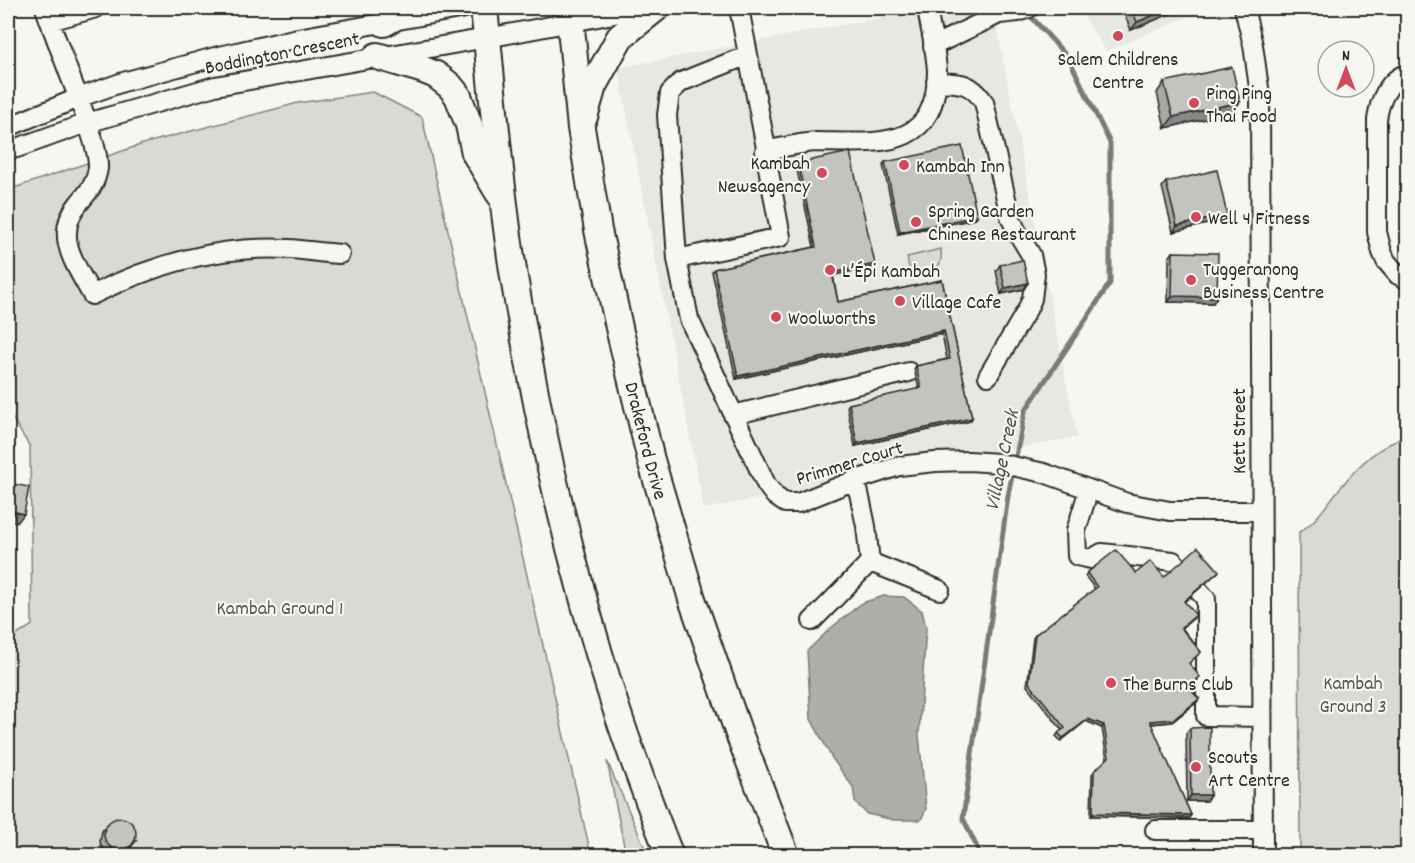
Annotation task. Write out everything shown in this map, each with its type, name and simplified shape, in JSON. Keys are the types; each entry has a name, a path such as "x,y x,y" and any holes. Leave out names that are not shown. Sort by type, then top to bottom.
{"highway":[{"path":"384,23 411,8"},
{"path":"484,8 498,136 502,199 517,299 537,404 590,621 614,702 670,855"},
{"path":"581,128 593,86 620,37 656,8"},
{"name":"Drakeford Drive","path":"570,14 581,128 598,230 651,460 690,593 738,731 786,855"},
{"path":"376,56 436,75 450,86 458,96 469,125 475,153 502,199"}],"street":[{"path":"96,8 47,14 96,152 98,167 94,185 71,212 66,232 69,251 92,295 115,283 164,265 213,254 264,249 340,254"},
{"name":"Boddington Crescent","path":"8,127 123,82 215,57 298,38 465,8"},
{"name":"Boddington Crescent","path":"8,149 87,123 215,86 487,38 570,14 645,8"},
{"path":"677,259 781,237 740,8"},
{"path":"765,151 812,142 869,143 907,135 918,128 933,102 937,68 927,8"},
{"path":"933,46 999,14 1029,8"},
{"name":"Kett Street","path":"1244,8 1253,45 1260,95 1263,855"},
{"name":"Primmer Court","path":"748,56 681,82 670,93 667,115 677,259 689,319 766,484 775,496 785,503 798,503 899,466 969,461 1044,473 1127,503 1170,511 1261,511"},
{"path":"1407,73 1390,86 1378,111 1377,232 1386,261 1398,275 1407,280"},
{"path":"936,81 971,87 984,102 1010,216 1031,255 1035,274 1032,298 988,376"},
{"path":"733,415 909,372"},
{"path":"854,481 866,526 870,562"},
{"path":"1089,489 1076,531 1077,556 1091,559 1102,553 1173,561 1206,600 1206,716 1262,717"},
{"path":"870,562 940,590"},
{"path":"812,621 870,562"},
{"path":"1155,830 1262,830"}],"shaded area":[{"path":"930,8 993,8 1077,437 704,509 618,68"},
{"name":"Salem Childrens Centre","path":"1078,8 1209,8 1106,51"},
{"path":"884,596 904,597 922,611 926,627 919,735 926,809 921,820 894,820 867,814 855,802 853,787 832,758 811,719 807,651 862,603"}],"green space":[{"name":"Kambah Ground 1","path":"373,92 422,117 591,855 8,855 8,641 32,625 30,447 8,411 8,190 146,143 298,103"},
{"path":"941,249 940,263 934,271 921,275 916,274 909,267 907,257"},
{"name":"Kambah Ground 3","path":"1407,436 1407,855 1300,855 1299,532 1317,517 1363,463 1387,445"},
{"path":"607,761 648,855 626,855"}],"building":[{"path":"1131,8 1170,8 1137,22"},
{"name":"Ping Ping Thai Food","path":"1232,67 1240,102 1173,117 1164,82"},
{"path":"962,146 977,216 900,232 885,162"},
{"path":"850,152 875,264 832,273 838,302 942,280 972,418 857,443 849,404 921,388 916,366 950,359 944,331 738,376 714,269 816,247 798,163"},
{"path":"1217,170 1227,215 1177,226 1166,182"},
{"name":"Tuggeranong Business Centre","path":"1173,252 1218,253 1217,297 1172,296"},
{"path":"1023,260 1028,283 1005,288 1000,265"},
{"path":"8,483 29,487 24,514 8,510"},
{"name":"The Burns Club","path":"1198,547 1219,571 1184,601 1196,615 1181,628 1201,652 1189,663 1200,677 1188,687 1199,699 1174,719 1150,721 1191,815 1093,813 1094,771 1109,757 1104,725 1088,719 1063,738 1058,733 1065,728 1029,683 1035,635 1097,587 1087,573 1116,550 1136,573 1151,561 1164,577"},
{"name":"Scouts Art Centre","path":"1210,727 1210,795 1191,795 1190,728"},
{"path":"120,818 131,823 136,834 131,845 120,850 109,845 104,834 109,823"},
{"path":"136,851 142,855 121,855 126,852"}],"waterway":[{"name":"Village Creek","path":"981,856 963,818 1008,496 1025,411 1110,283 1110,143 1069,59 1028,13"}],"place":[{"name":"Salem Childrens Centre","path":"1118,36"},
{"name":"Ping Ping Thai Food","path":"1194,103"},
{"name":"Kambah Inn","path":"904,165"},
{"name":"Kambah Newsagency","path":"822,173"},
{"name":"Well 4 Fitness","path":"1196,217"},
{"name":"Spring Garden Chinese Restaurant","path":"916,222"},
{"name":"L’Épi Kambah","path":"830,270"},
{"name":"Tuggeranong Business Centre","path":"1191,280"},
{"name":"Village Cafe","path":"900,301"},
{"name":"Woolworths","path":"776,317"},
{"name":"The Burns Club","path":"1111,683"},
{"name":"Scouts Art Centre","path":"1196,767"}]}
